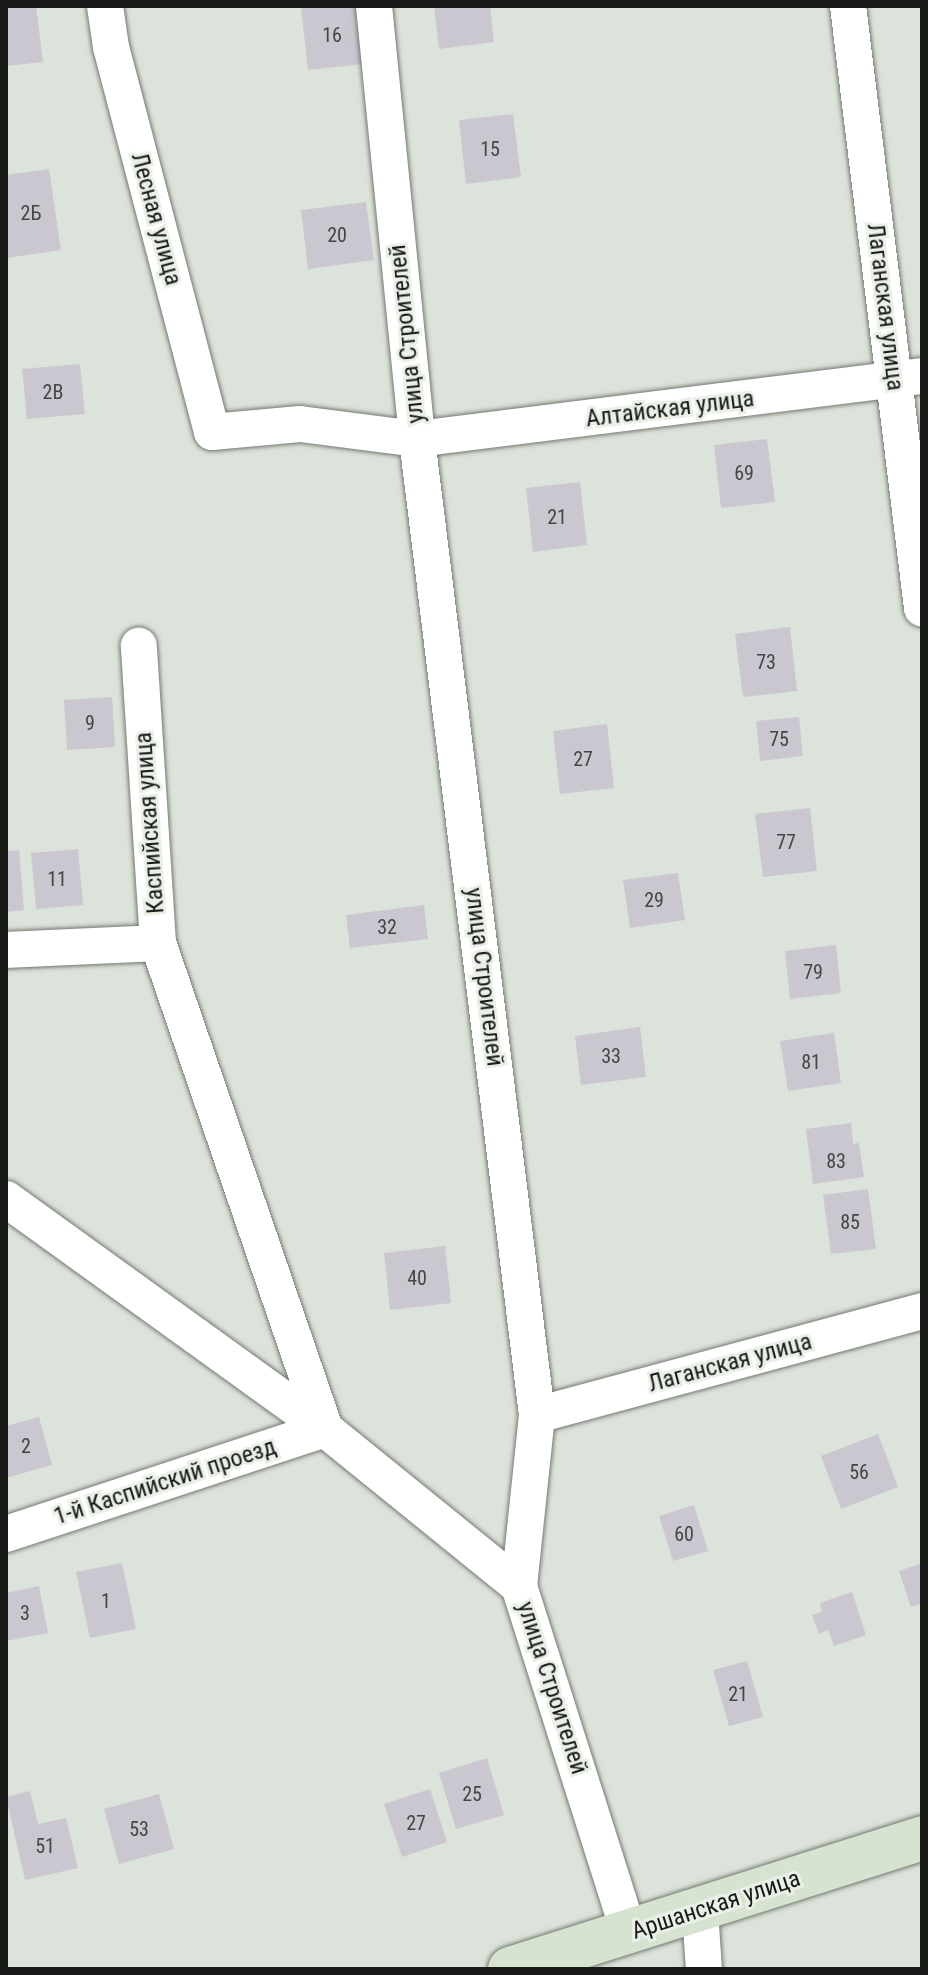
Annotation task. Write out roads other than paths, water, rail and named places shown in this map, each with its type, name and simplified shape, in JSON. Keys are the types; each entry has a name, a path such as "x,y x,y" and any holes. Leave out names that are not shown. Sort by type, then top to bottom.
{"street":[{"name":"Лесная улица","path":"105,6 111,47 212,432"},
{"name":"улица Строителей","path":"374,6 417,439 537,1415 519,1586 629,1933"},
{"name":"Лаганская улица","path":"848,6 908,379 922,608"},
{"name":"Алтайская улица","path":"212,432 300,424 417,439 908,379"},
{"name":"Каспийская улица","path":"6,950 158,943 139,646"},
{"path":"158,943 325,1429"},
{"path":"6,1199 325,1429 519,1586"},
{"name":"Лаганская улица","path":"537,1415 922,1311"},
{"name":"1-й Каспийский проезд","path":"6,1534 325,1429"},
{"name":"Аршанская улица","path":"510,1969 922,1838"},
{"path":"700,1911 704,1969"}]}
